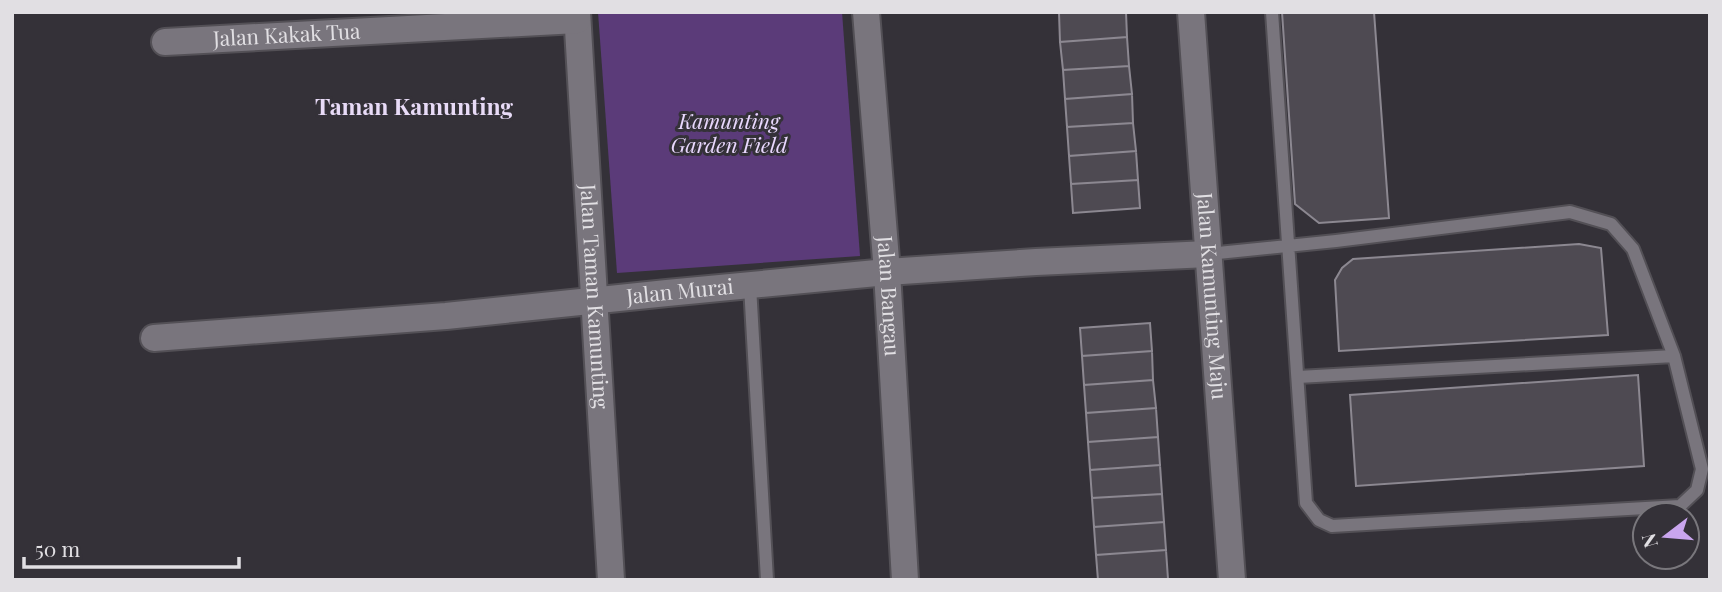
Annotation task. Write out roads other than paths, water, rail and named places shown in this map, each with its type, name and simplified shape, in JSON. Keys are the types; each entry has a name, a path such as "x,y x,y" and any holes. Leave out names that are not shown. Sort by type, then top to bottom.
{"street":[{"name":"Jalan Bangau","path":"866,12 887,272 905,580"},
{"name":"Jalan Kamunting Maju","path":"1191,12 1232,580"},
{"name":"Jalan Kakak Tua","path":"164,42 577,16"},
{"name":"Jalan Taman Kamunting","path":"577,16 611,580"},
{"name":"Jalan Murai","path":"154,338 446,316 887,272 1208,254"}],"lane":[{"path":"1208,254 1289,246 1570,212 1611,224 1633,249 1674,356 1702,469 1697,490 1680,506 1332,526 1319,520 1306,503 1289,246 1272,12"},
{"path":"750,286 767,580"},
{"path":"1298,377 1674,356"}],"district":[{"name":"Taman Kamunting","path":"414,107"}],"park label":[{"name":"Kamunting Garden Field","path":"729,134"}]}
